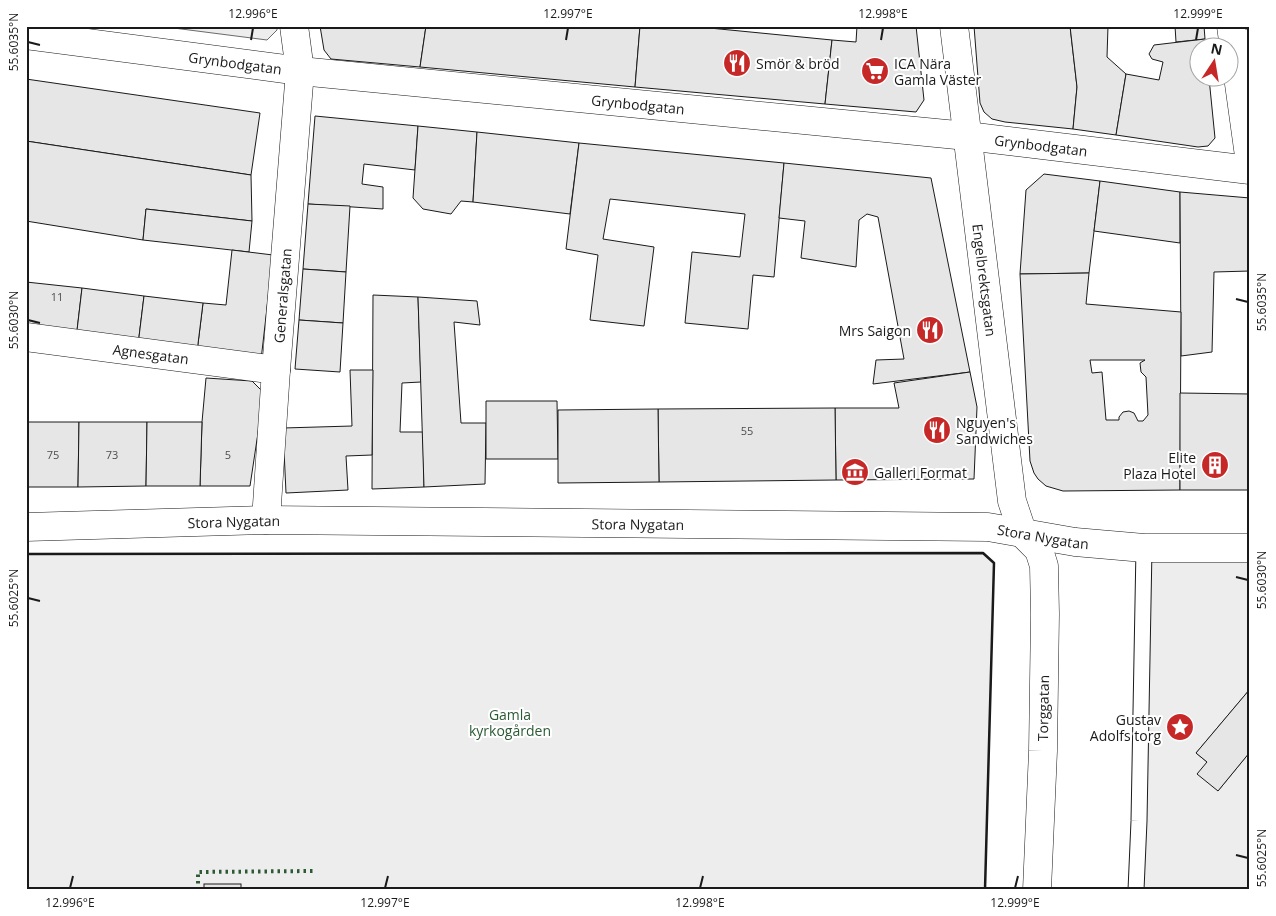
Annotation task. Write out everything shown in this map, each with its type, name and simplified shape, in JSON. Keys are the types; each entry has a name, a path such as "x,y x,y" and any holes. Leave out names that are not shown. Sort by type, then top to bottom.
{"street":[{"name":"Generalsgatan","path":"266,520 300,71 294,26"},
{"name":"Engelbrektsgatan","path":"954,26 1012,501 1024,534"},
{"name":"Grynbodgatan","path":"26,35 300,71 967,136 1250,170"},
{"path":"1238,35 1250,163"},
{"name":"Agnesgatan","path":"26,337 276,370"},
{"name":"Stora Nygatan","path":"26,527 266,520 988,527 1076,542 1144,548 1250,548"},
{"name":"Torggatan","path":"1024,534 1038,550 1044,566 1043,751 1037,890"}],"lane":[{"path":"1136,890 1144,548"}],"shaded area":[{"path":"158,26 277,26 277,30 267,40"},
{"name":"Gustav Adolfs torg","path":"1144,548 1250,548 1250,689 1196,753 1207,762 1218,791 1250,752 1250,890 1136,890"},
{"name":"Gamla kyrkogården","path":"983,553 994,563 985,890 26,890 26,554"}],"building":[{"path":"320,26 426,26 420,67 331,59 324,50"},
{"path":"426,26 640,26 635,87 420,67"},
{"path":"640,26 689,26 832,40 825,104 635,87"},
{"name":"ICA Nära Gamla Väster","path":"857,26 916,26 924,100 916,112 825,104 832,40 856,42"},
{"path":"974,26 1070,26 1077,87 1073,129 1005,122 992,119 984,112 980,103"},
{"path":"1070,26 1108,26 1107,57 1126,74 1116,135 1073,129 1077,87"},
{"path":"1175,26 1204,26 1205,38 1188,38 1188,41 1176,42"},
{"path":"1188,41 1188,88 1210,88 1215,138 1208,146 1198,147 1116,135 1126,74 1159,80 1163,62 1152,59 1149,54 1154,45"},
{"path":"26,79 260,113 251,175 26,141"},
{"path":"315,116 418,126 415,170 364,164 362,184 383,187 383,209 308,204"},
{"path":"418,126 477,132 473,202 461,201 451,214 423,209 413,198"},
{"path":"477,132 579,143 570,214 473,202"},
{"path":"26,141 251,175 252,221 146,209 143,240 26,221"},
{"path":"579,143 784,163 774,277 753,275 748,329 685,323 692,252 740,257 745,214 610,199 603,239 654,247 644,326 590,320 598,255 566,249"},
{"path":"784,163 931,178 970,372 873,384 876,360 904,359 878,217 867,214 859,220 856,267 801,258 805,221 779,218"},
{"path":"1044,174 1100,181 1089,273 1020,274 1026,190"},
{"path":"1100,181 1180,192 1180,243 1094,231"},
{"path":"1180,192 1250,198 1250,271 1214,272 1212,352 1181,356"},
{"path":"308,204 350,206 346,272 303,269"},
{"path":"146,209 252,221 249,252 143,240"},
{"path":"232,250 273,255 261,360 197,352 203,303 226,305"},
{"path":"303,269 346,272 343,323 299,320"},
{"path":"1089,273 1086,304 1181,312 1180,490 1063,491 1046,486 1038,479 1030,461 1020,274","holes":["1090,360 1145,360 1140,363 1141,372 1146,377 1148,415 1143,421 1138,421 1134,413 1129,411 1123,412 1119,420 1106,420 1102,372 1092,373"]},
{"path":"26,282 82,288 76,339 26,333"},
{"path":"82,288 144,296 138,345 76,339"},
{"path":"373,295 418,297 421,382 402,383 400,432 423,432 424,487 372,489"},
{"path":"144,296 203,303 197,352 138,345"},
{"path":"418,297 477,301 480,325 454,322 461,423 486,423 485,484 424,487"},
{"path":"299,320 343,323 340,372 295,369"},
{"path":"350,370 373,370 372,455 346,456 348,490 286,493 283,428 352,426"},
{"path":"970,372 977,407 974,479 836,480 835,408 899,408 894,383"},
{"path":"206,378 252,381 264,393 250,486 200,486 202,422"},
{"name":"Elite Plaza Hotel","path":"1180,393 1250,394 1250,490 1180,490"},
{"path":"486,401 557,401 558,459 486,459"},
{"path":"835,408 836,480 659,482 658,409"},
{"path":"658,409 659,482 558,483 558,410"},
{"path":"26,422 28,422 26,487"},
{"path":"28,422 79,422 78,487 27,487"},
{"path":"79,422 147,422 146,486 78,487"},
{"path":"147,422 202,422 200,486 146,486"},
{"path":"1250,689 1250,752 1218,791 1197,774 1207,762 1196,753"},
{"path":"204,884 241,884 241,890 204,890"}],"hedge":[{"path":"198,890 198,872 313,871"}],"wall":[{"path":"26,554 983,553 994,563 985,890"}],"place":[{"name":"Smör & bröd","path":"737,63"},
{"name":"ICA Nära Gamla Väster","path":"875,71"},
{"name":"Mrs Saigon","path":"930,330"},
{"name":"Nguyen's Sandwiches","path":"937,430"},
{"name":"Elite Plaza Hotel","path":"1215,465"},
{"name":"Galleri Format","path":"855,472"},
{"name":"Gustav Adolfs torg","path":"1180,727"}]}
